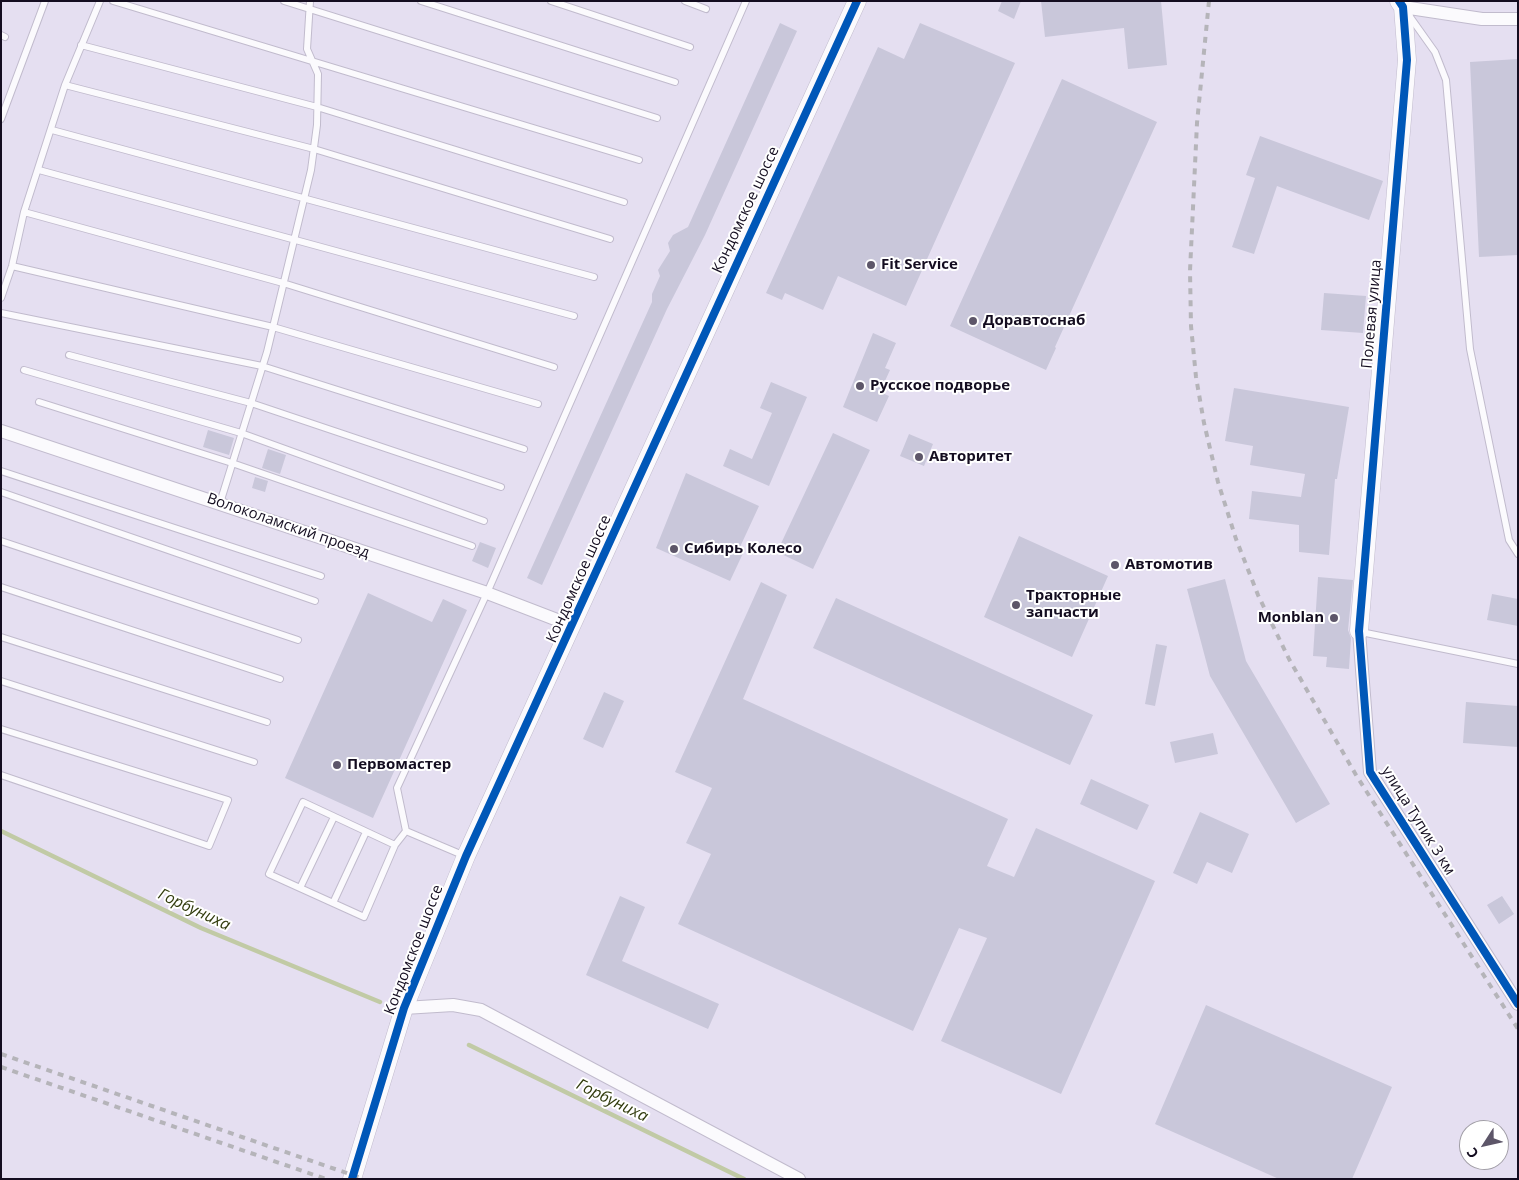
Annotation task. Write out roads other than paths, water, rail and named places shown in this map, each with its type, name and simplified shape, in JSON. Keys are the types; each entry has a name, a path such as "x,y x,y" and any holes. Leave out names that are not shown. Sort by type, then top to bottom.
{"street":[{"name":"Кондомское шоссе","path":"352,1179 404,1008 466,856 858,1"},
{"path":"1401,4 1482,19 1518,19"},
{"name":"Полевая улица","path":"1360,631 1407,60 1401,4"},
{"name":"Волоколамский проезд","path":"1,431 487,593 573,626"},
{"name":"улица Тупик 3 км","path":"1360,631 1370,772 1518,1004"},
{"path":"404,1008 453,1005 481,1010 799,1179"}],"lane":[{"path":"1,119 45,1"},
{"path":"1,298 12,266 24,212 65,85 100,1"},
{"path":"113,1 639,160"},
{"path":"284,1 309,4 657,118"},
{"path":"421,1 674,82"},
{"path":"551,1 690,47"},
{"path":"685,1 706,9"},
{"path":"395,845 303,802 269,874 364,917 395,845 406,831 397,788 487,593 746,1"},
{"path":"220,503 273,327 314,149 318,74 307,49 309,4"},
{"path":"1401,4 1435,52 1446,80 1470,349 1509,540 1518,554"},
{"path":"81,45 317,108 624,202"},
{"path":"65,85 314,149 610,239"},
{"path":"52,130 594,276"},
{"path":"39,170 294,238 574,316"},
{"path":"24,212 283,283 554,367"},
{"path":"12,266 273,327 538,404"},
{"path":"1,313 262,366 524,449"},
{"path":"69,355 250,403 501,487"},
{"path":"24,370 241,433 484,521"},
{"path":"39,402 232,463 472,546"},
{"path":"1,471 322,576"},
{"path":"1,492 315,601"},
{"path":"1,542 298,640"},
{"path":"1,587 280,679"},
{"path":"1360,631 1518,664"},
{"path":"1,637 267,722"},
{"path":"1,681 254,762"},
{"path":"1,729 228,800 209,846 1,775"},
{"path":"300,888 334,817"},
{"path":"406,831 466,856"},
{"path":"334,903 366,832"}],"waterway":[{"name":"Горбуниха","path":"1,831 201,928 380,1002"},
{"name":"Горбуниха","path":"469,1045 744,1179"}],"railway":[{"path":"1209,1 1197,123 1190,271 1191,326 1196,377 1204,423 1218,482 1236,539 1258,595 1289,659 1356,775 1518,1029"},
{"path":"1,1054 364,1179"},
{"path":"1,1067 326,1179"}],"place":[{"name":"Fit Service","path":"871,265"},
{"name":"Доравтоснаб","path":"973,321"},
{"name":"Русское подворье","path":"860,386"},
{"name":"Авторитет","path":"919,457"},
{"name":"Сибирь Колесо","path":"674,549"},
{"name":"Автомотив","path":"1115,565"},
{"name":"Тракторные запчасти","path":"1016,605"},
{"name":"Monblan","path":"1334,618"},
{"name":"Первомастер","path":"337,765"}]}
